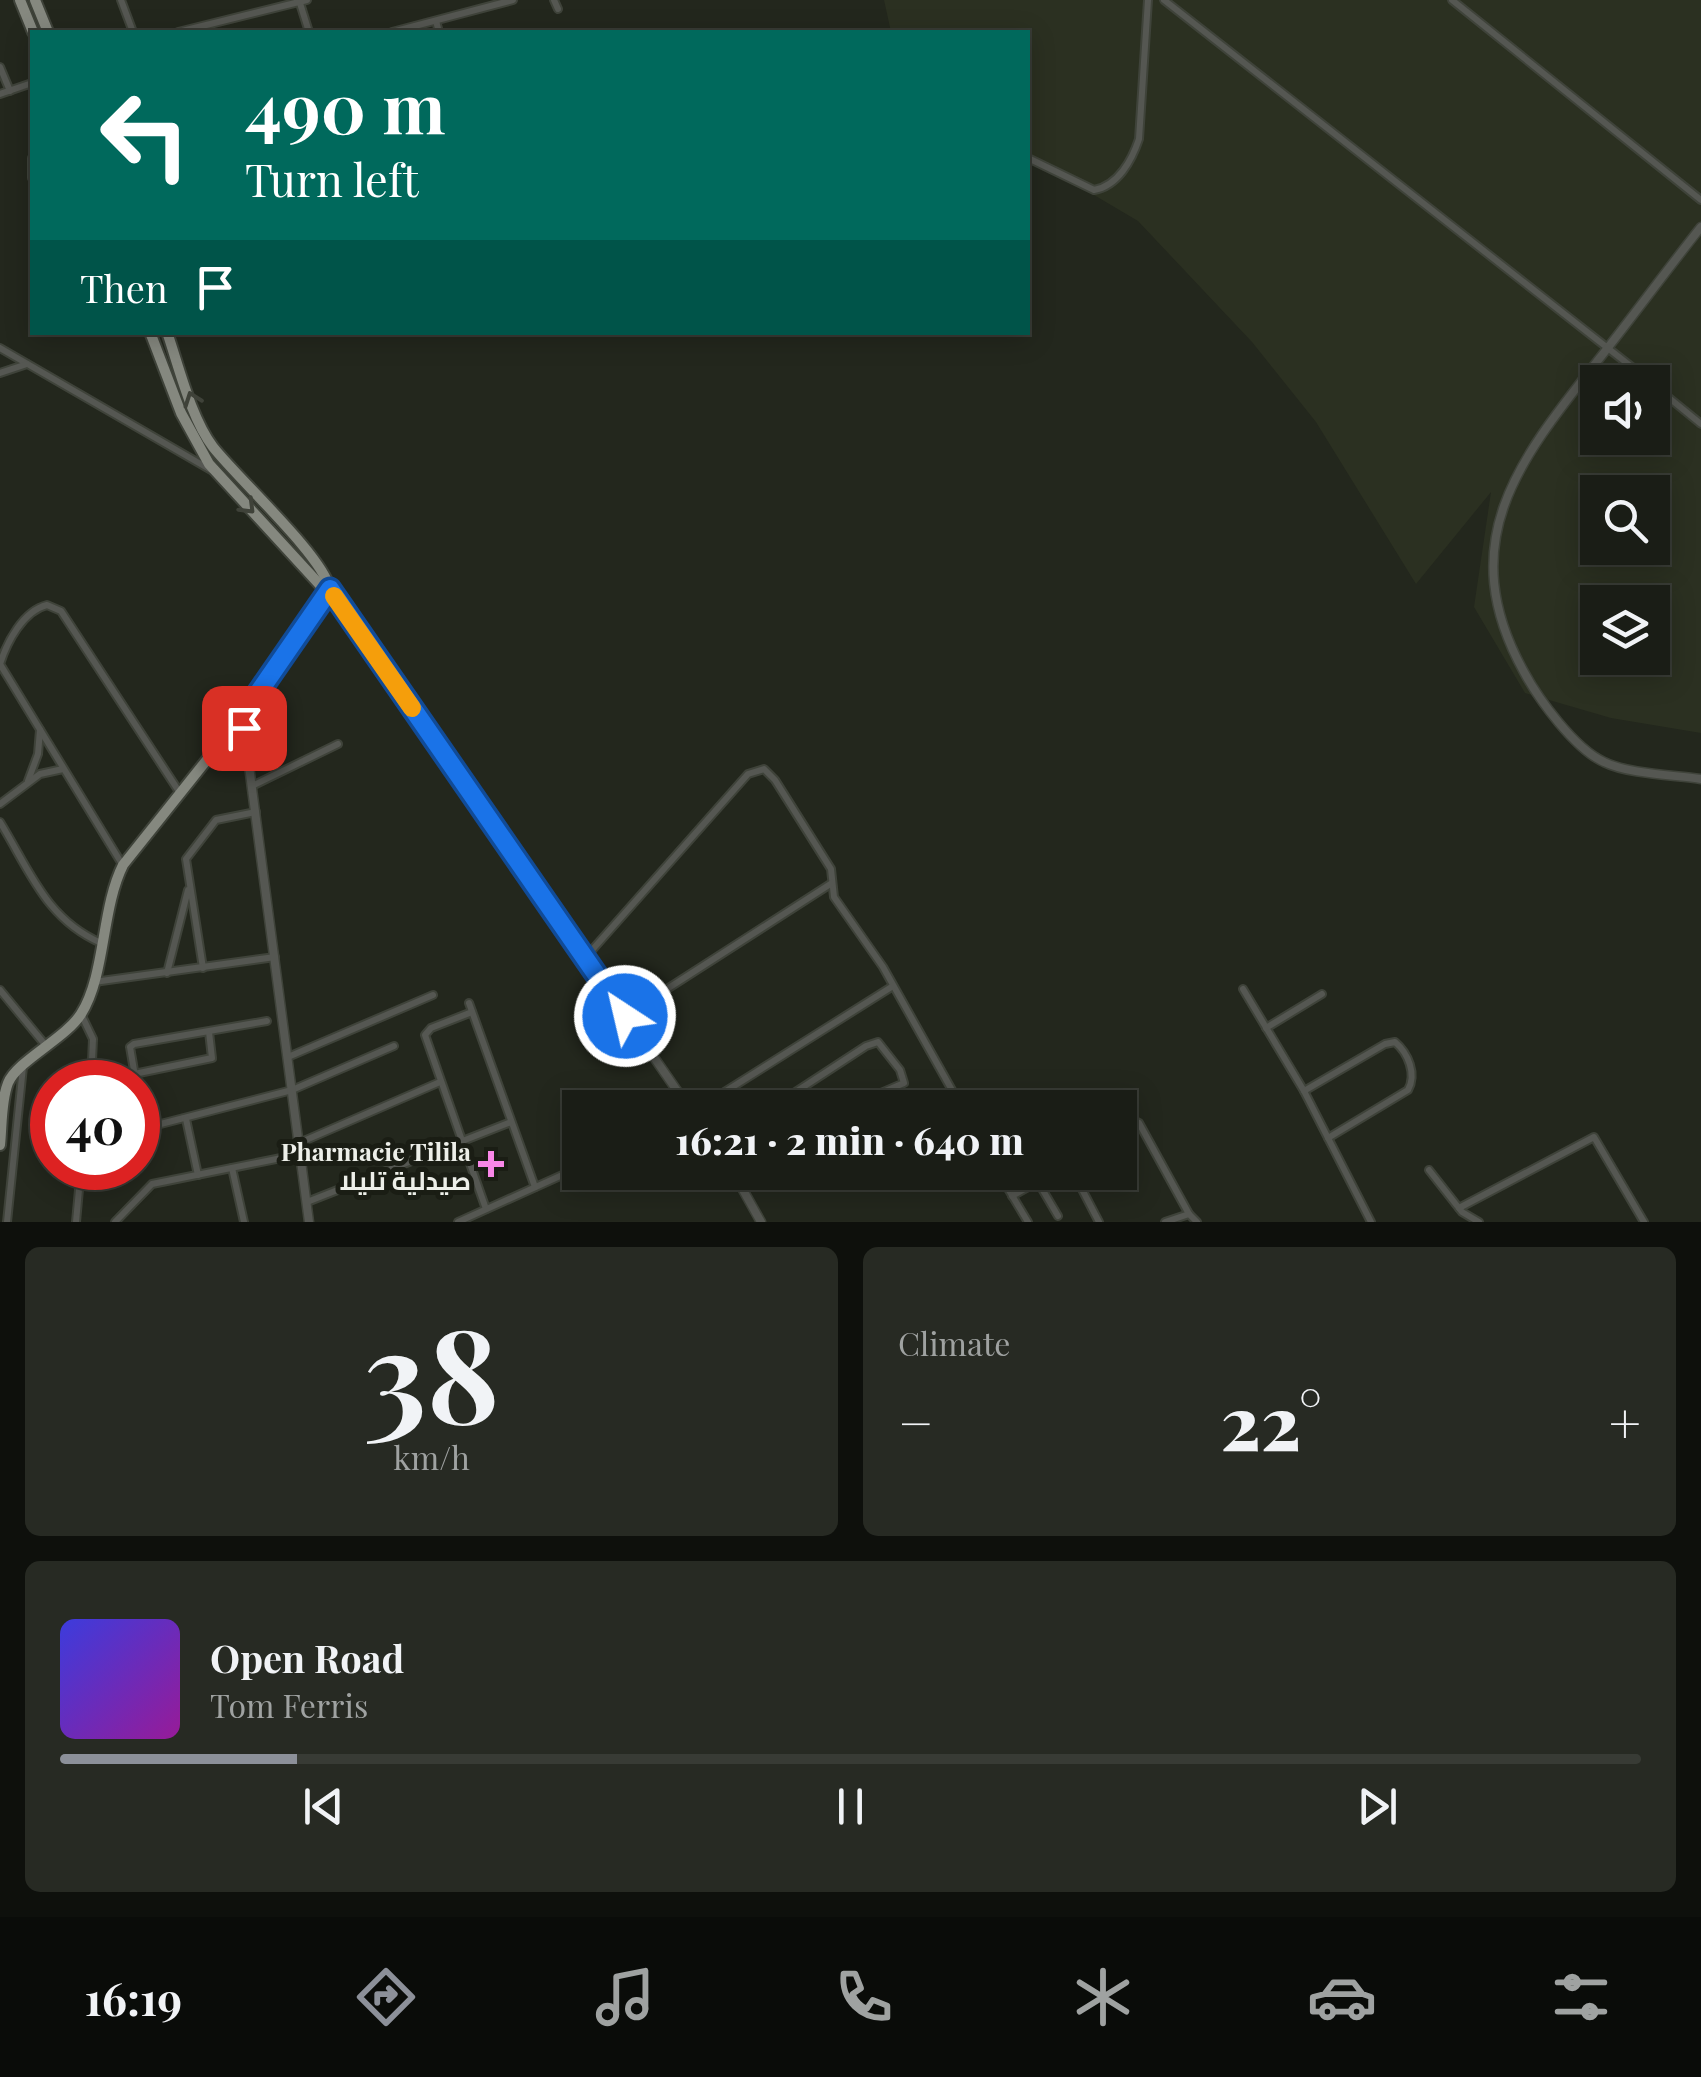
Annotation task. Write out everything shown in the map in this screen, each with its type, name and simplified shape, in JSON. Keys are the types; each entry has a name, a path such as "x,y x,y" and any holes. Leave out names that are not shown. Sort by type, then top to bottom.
{"main road":[{"path":"20,0 31,30"},
{"path":"35,0 47,30"},
{"path":"151,335 182,413 214,471 320,585 330,589"},
{"path":"0,1145 4,1080 81,1014 114,885 123,865 245,712 330,589 328,579 309,553 212,445 168,335"}],"street":[{"path":"120,0 132,30"},
{"path":"401,30 513,0"},
{"path":"554,0 558,9"},
{"path":"1030,159 1094,190 1110,185 1131,160 1139,139 1148,0"},
{"path":"1164,0 1630,365"},
{"path":"1452,0 1701,200"},
{"path":"186,30 302,1 309,30"},
{"path":"436,22 438,30"},
{"path":"0,67 10,91"},
{"path":"0,94 30,84"},
{"path":"1701,228 1532,444 1511,486 1497,535 1494,571 1496,600 1506,635 1529,682 1581,744 1602,762 1701,779"},
{"path":"0,348 214,471"},
{"path":"0,374 27,364"},
{"path":"1670,398 1701,424"},
{"path":"330,589 676,1090"},
{"path":"123,865 0,664 31,612 51,605 61,611 180,794"},
{"path":"245,712 310,1222"},
{"path":"28,782 38,754 40,730"},
{"path":"252,786 338,744"},
{"path":"207,759 248,758"},
{"path":"586,958 754,770 764,769 831,869 834,896 893,986 952,1090"},
{"path":"0,804 28,782 47,772 62,770"},
{"path":"202,968 186,859 213,822 256,812"},
{"path":"0,822 57,915 73,929 101,943"},
{"path":"625,1016 832,882"},
{"path":"167,973 190,884"},
{"path":"92,982 276,957"},
{"path":"728,1090 893,986"},
{"path":"1244,989 1304,1092 1371,1222"},
{"path":"0,990 47,1047"},
{"path":"1266,1028 1322,994"},
{"path":"288,1057 433,995"},
{"path":"469,1003 535,1188"},
{"path":"472,1012 425,1032 486,1210"},
{"path":"81,1014 93,1038 92,1060"},
{"path":"133,1060 132,1045 267,1021"},
{"path":"160,1072 212,1058 209,1032"},
{"path":"799,1090 878,1042 900,1070 904,1084 890,1090"},
{"path":"1304,1092 1385,1044 1395,1042 1402,1049 1412,1076 1408,1090 1328,1138"},
{"path":"160,1123 292,1090 394,1046"},
{"path":"7,1222 23,1067"},
{"path":"299,1143 440,1082"},
{"path":"186,1119 198,1175"},
{"path":"1137,1121 1197,1222"},
{"path":"307,1202 511,1122"},
{"path":"1459,1208 1594,1137 1644,1222"},
{"path":"115,1222 148,1186 301,1154"},
{"path":"232,1168 244,1222"},
{"path":"1429,1170 1459,1208 1479,1222"},
{"path":"458,1222 562,1175"},
{"path":"76,1222 79,1190"},
{"path":"743,1190 761,1222"},
{"path":"1008,1190 1028,1222"},
{"path":"1012,1197 1024,1190"},
{"path":"1043,1190 1058,1216"},
{"path":"1082,1190 1099,1222"},
{"path":"1165,1222 1189,1214"}],"shaded area":[{"path":"884,0 1701,0 1701,733 1611,718 1525,693 1474,607 1491,492 1416,584 1316,422 1252,342 1138,221 1030,157 1030,30 891,30"}],"slow traffic":[{"path":"334,596 412,708"}],"place":[{"name":"Pharmacie Tilila صيدلية تليلا","path":"491,1164"}],"route":[{"path":"244,728 245,712 330,589 625,1016"}]}
